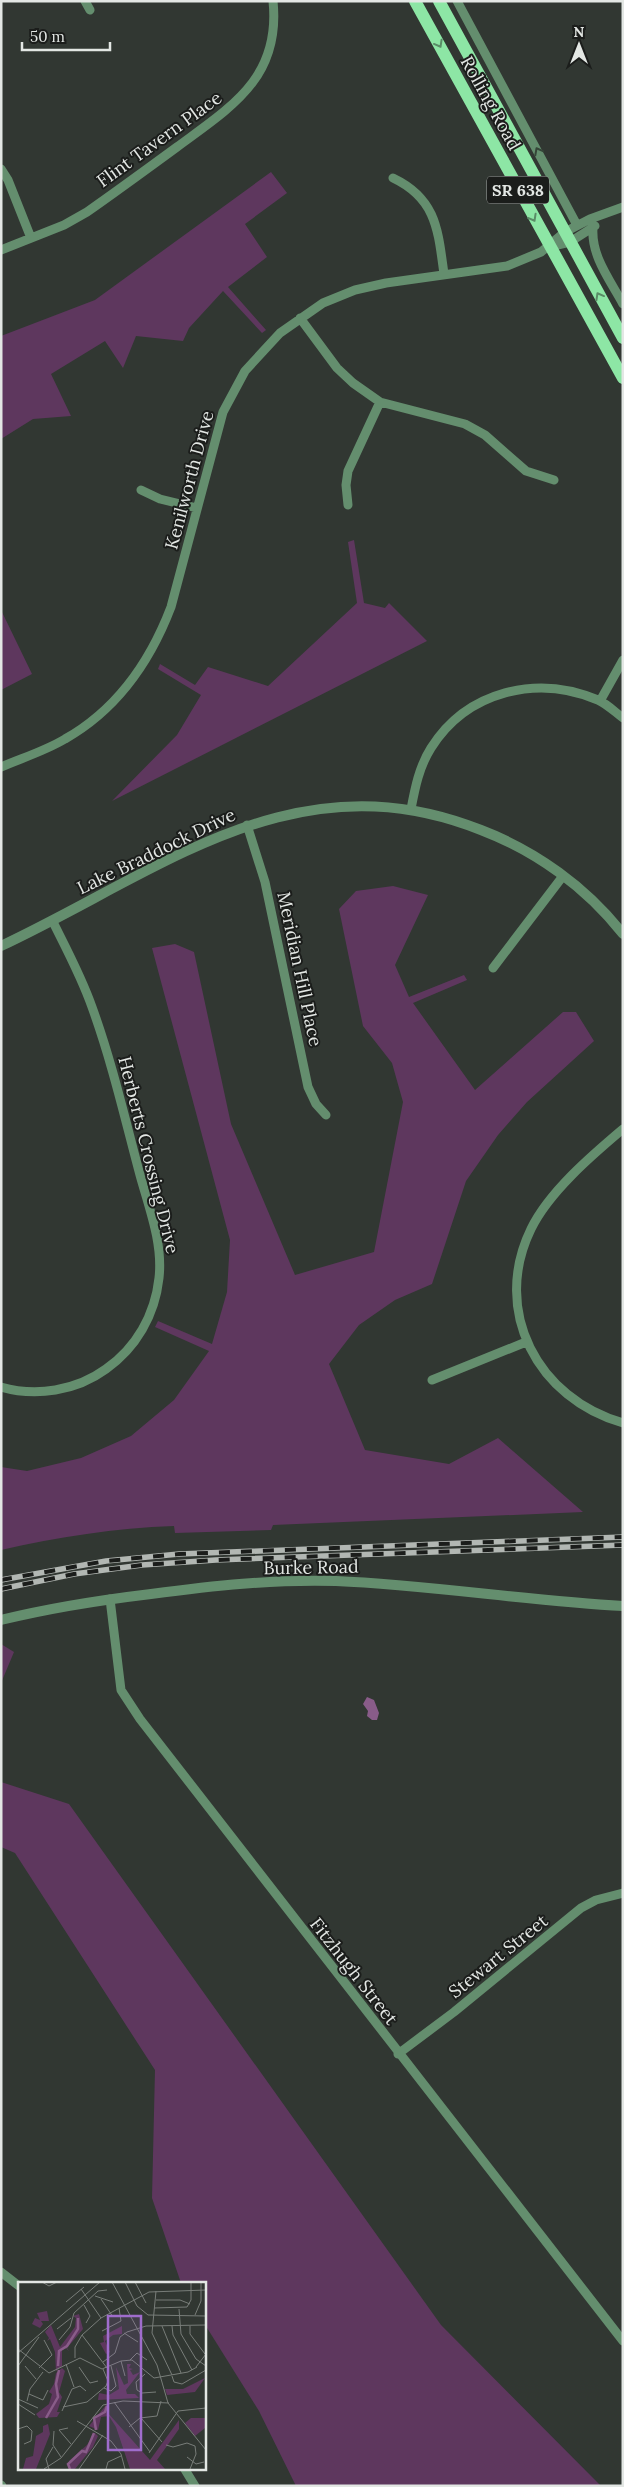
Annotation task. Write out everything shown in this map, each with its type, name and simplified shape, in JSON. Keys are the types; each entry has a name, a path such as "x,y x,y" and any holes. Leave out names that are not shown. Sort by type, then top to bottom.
{"main road":[{"name":"Rolling Road","path":"416,1 549,247 623,378"},
{"name":"Rolling Road","path":"439,1 623,338"}],"street":[{"path":"85,1 90,10"},
{"name":"Flint Tavern Place","path":"1,250 64,225 87,212 221,115 245,94 258,76 268,55 274,20 273,1"},
{"name":"Rolling Road","path":"457,1 577,225"},
{"path":"1,169 8,180 31,238"},
{"path":"394,178 416,191 432,213 439,236 444,274"},
{"name":"Kenilworth Drive","path":"568,237 577,225 623,208"},
{"name":"Kenilworth Drive","path":"1,767 52,745 81,729 99,715 129,686 145,664 160,636 171,607 216,434 231,394 245,371 263,349 300,318 323,303 356,290 444,274 507,266 568,237 593,228 608,214"},
{"path":"593,228 596,255 623,304"},
{"path":"300,318 337,368 353,383 380,402 465,424 485,436 526,472 554,480"},
{"path":"348,505 346,485 348,471 380,402"},
{"path":"141,490 160,499 197,508"},
{"path":"600,701 623,660"},
{"path":"411,809 417,778 431,749 450,724 476,704 504,692 536,687 571,691 600,701 623,718"},
{"name":"Lake Braddock Drive","path":"1,946 53,922 202,844 247,825 294,812 352,805 411,809 466,824 494,835 536,856 563,876 598,905 623,934"},
{"name":"Meridian Hill Place","path":"247,825 265,882 308,1087 316,1104 326,1115"},
{"path":"493,968 563,876"},
{"name":"Herberts Crossing Drive","path":"1,1387 34,1392 52,1390 86,1381 108,1368 127,1351 148,1321 154,1304 159,1276 156,1235 105,1042 73,962 53,922"},
{"path":"623,1129 557,1191 531,1229 521,1258 517,1284 518,1310 526,1342 540,1366 568,1396 597,1415 623,1423"},
{"path":"432,1380 526,1342"},
{"name":"Burke Road","path":"1,1620 110,1599 221,1586 334,1581 623,1606"},
{"name":"Fitzhugh Street","path":"110,1599 115,1645 124,1696 158,1744 623,2341"},
{"name":"Stewart Street","path":"398,2054 454,2012 581,1908 596,1900 622,1895"},
{"path":"1,2272 18,2285"},
{"path":"185,2470 195,2486"}],"shaded area":[{"path":"271,172 287,193 245,224 267,257 228,287 266,330 262,333 223,291 189,328 183,341 136,336 123,368 105,341 51,374 71,416 33,419 1,439 1,336 95,300"},
{"path":"354,540 364,603 385,608 389,603 427,641 112,801 177,735 201,695 158,669 160,664 195,685 208,667 268,686 357,603 348,542"},
{"path":"1,610 32,674 1,690"},
{"path":"393,886 428,895 395,965 409,997 464,975 467,980 413,1003 475,1090 563,1012 576,1012 594,1041 527,1102 498,1135 466,1181 432,1284 395,1300 359,1325 329,1364 365,1450 449,1464 498,1438 583,1512 273,1525 271,1530 175,1533 174,1526 152,1527 87,1534 1,1550 1,1467 27,1471 81,1458 131,1436 174,1400 209,1351 155,1327 158,1321 212,1344 227,1292 230,1240 152,948 175,944 194,952 231,1124 295,1275 374,1252 403,1102 392,1063 363,1026 339,909 356,891"},
{"path":"1,1644 14,1652 1,1683"},
{"path":"367,1697 374,1700 379,1713 377,1720 372,1720 367,1716 368,1711 363,1704"},
{"path":"1,1782 69,1804 441,2325 601,2486 296,2486 259,2411 205,2325 205,2282 181,2282 152,2198 155,2070 15,1853 1,1847"}],"railway":[{"path":"1,1580 106,1561 179,1554 623,1537"},
{"path":"1,1589 74,1574 142,1565 216,1560 623,1545"}]}
